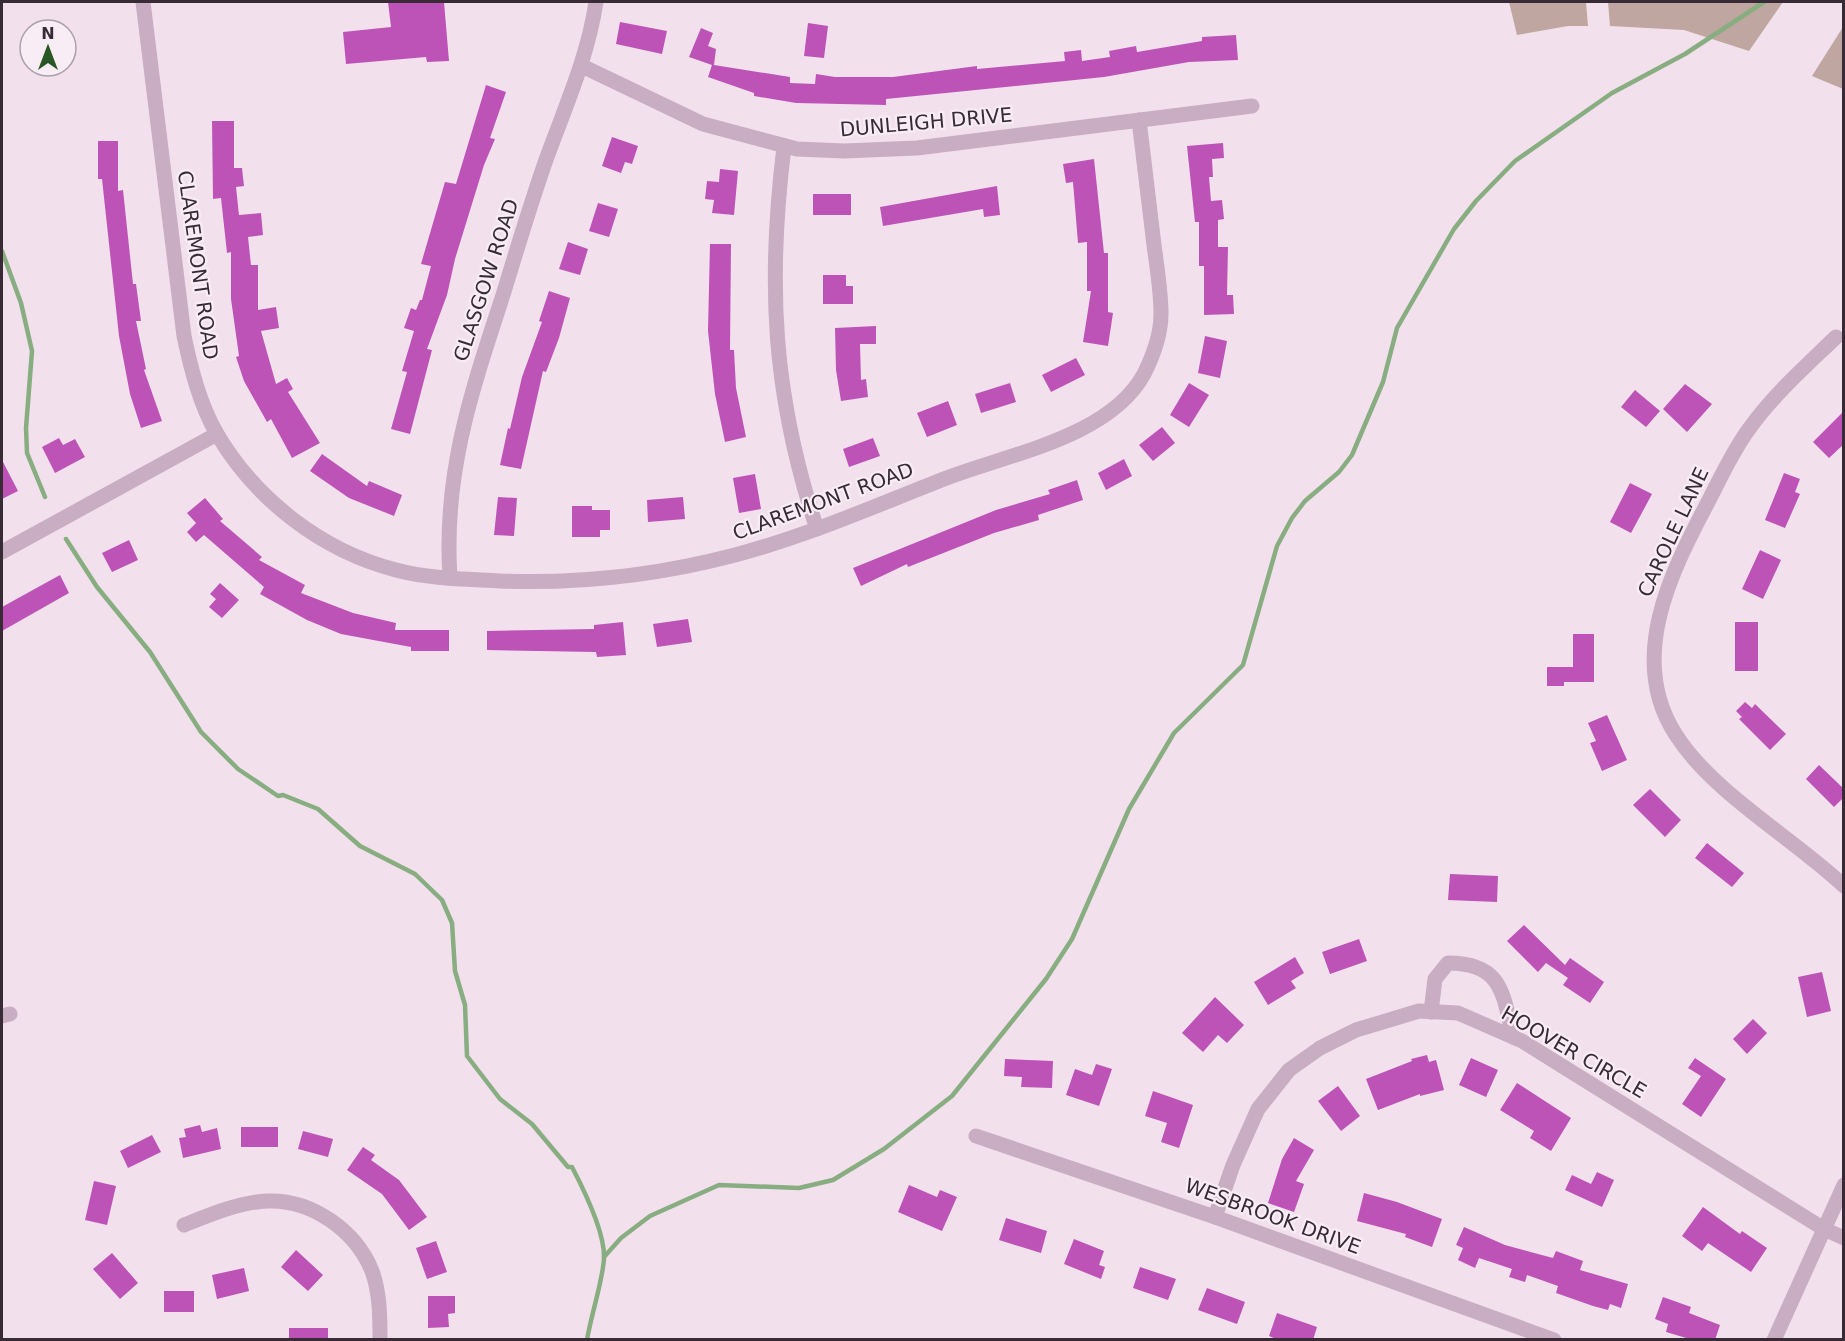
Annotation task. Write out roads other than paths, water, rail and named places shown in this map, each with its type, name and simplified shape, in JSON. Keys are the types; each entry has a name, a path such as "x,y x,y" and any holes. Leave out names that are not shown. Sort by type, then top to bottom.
{"street":[{"name":"CLAREMONT ROAD","path":"143,2 184,336 191,368 217,434 255,484 279,508 322,539 375,564 450,578 529,582 633,575 732,556 817,529 1097,422 1136,386 1156,346 1161,314 1139,120"},
{"name":"GLASGOW ROAD","path":"450,578 448,543 450,497 456,455 466,414 546,159 582,66 596,2"},
{"name":"DUNLEIGH DRIVE","path":"582,66 703,124 784,147 844,151 917,148 1252,106"},
{"path":"784,147 775,238 776,337 791,437 817,529"},
{"name":"CAROLE LANE","path":"1836,337 1768,406 1749,429 1729,461 1699,519 1661,605 1653,655 1655,681 1662,709 1686,749 1718,782 1844,886"},
{"path":"2,552 217,434"},
{"path":"1431,1012 1436,979 1448,963 1467,963 1490,972 1504,998 1513,1038"},
{"name":"HOOVER CIRCLE","path":"1215,1217 1233,1165 1258,1109 1289,1070 1320,1048 1356,1030 1419,1011 1458,1013 1513,1038 1602,1090 1824,1229 1844,1238"},
{"name":"WESBROOK DRIVE","path":"976,1136 1215,1217 1554,1340"},
{"path":"1774,1340 1844,1185"},
{"path":"184,1225 245,1205 268,1201 290,1204 317,1213 351,1237 363,1254 376,1286 380,1340"}],"waterway":[{"path":"604,1257 621,1238 650,1216 719,1185 799,1188 833,1180 884,1149 952,1096 1046,979 1072,939 1129,809 1174,733 1243,665 1277,546 1292,518 1305,501 1339,472 1352,455 1383,382 1397,328 1454,229 1476,201 1515,161 1612,93 1685,54 1764,2"},
{"path":"2,251 21,303 32,351 26,428 27,453 45,497"},
{"path":"66,539 97,587 150,652 201,732 238,769 278,796 283,795 318,809 360,846 415,874 442,900 452,923 455,971 465,1005 467,1056 500,1099 532,1124 568,1167 572,1167 588,1199 601,1236 604,1258 587,1340"}]}
